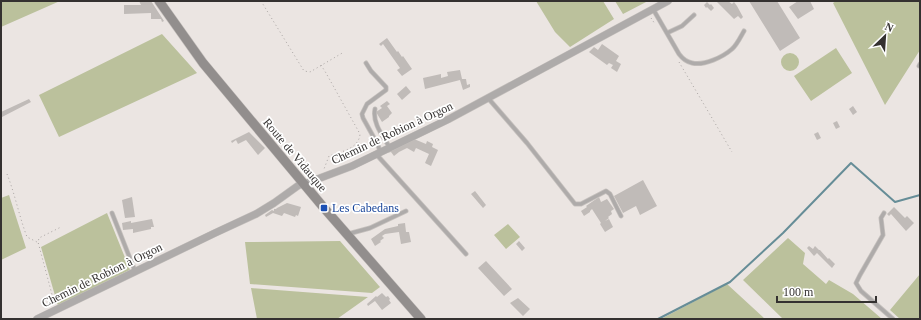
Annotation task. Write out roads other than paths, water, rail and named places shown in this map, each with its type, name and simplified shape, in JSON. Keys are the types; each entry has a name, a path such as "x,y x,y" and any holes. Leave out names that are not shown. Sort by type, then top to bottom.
{"street":[{"name":"Route de Vidauque","path":"160,1 202,63 347,235 421,319"},
{"name":"Chemin de Robion à Orgon","path":"37,319 256,214 300,185 352,166 449,119 668,1"}],"lane":[{"path":"651,11 667,33 679,54 691,63 705,63 716,59 733,49 744,31"},
{"path":"667,33 682,26 694,15"},
{"path":"366,63 371,71 386,87 386,90 367,104 362,114 378,145 378,153 466,254"},
{"path":"488,98 575,204 580,204 606,191 610,194 621,216"},
{"path":"375,109 374,115 376,123 390,148"},
{"path":"347,235 370,228 406,211"},
{"path":"112,213 135,271"},
{"path":"884,213 881,218 883,235 856,284 861,291 893,319"}],"waterway":[{"path":"658,319 730,282 783,233 851,163 895,202 920,195"}],"place":[{"name":"Les Cabedans","path":"324,208"}]}
